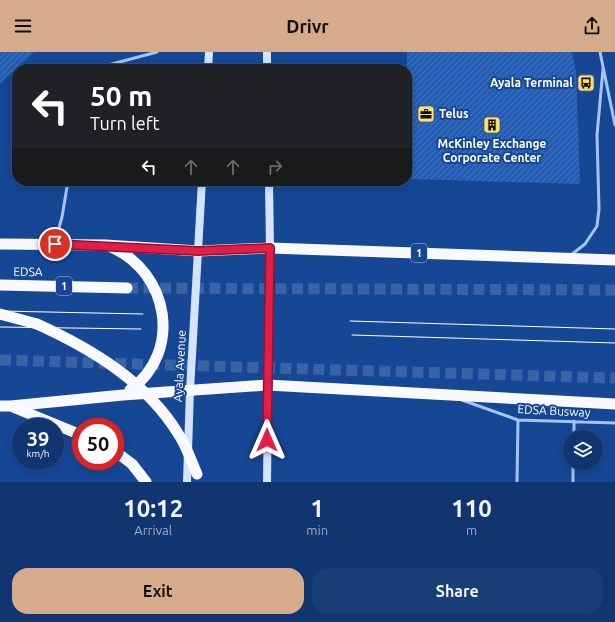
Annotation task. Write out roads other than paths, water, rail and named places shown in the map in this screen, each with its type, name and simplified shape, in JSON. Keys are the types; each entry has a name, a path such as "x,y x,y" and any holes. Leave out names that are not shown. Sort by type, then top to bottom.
{"highway":[{"name":"1","path":"0,244 105,245 198,251 270,248 615,260"},
{"path":"105,245 120,251 133,260 144,272 153,284 163,315 162,338 155,361 136,386 123,395"},
{"name":"EDSA","path":"0,285 127,288"},
{"path":"0,314 37,324 68,337 92,351 124,373 168,417 180,436 200,482"},
{"path":"6,406 123,395 267,385 615,404"},
{"path":"6,406 72,432"},
{"path":"124,458 132,464 146,482"}],"main road":[{"path":"209,64 210,52"},
{"path":"267,52 267,64"},
{"name":"Ayala Avenue","path":"187,482 190,390 202,186"},
{"path":"267,482 267,385 270,248 269,186"}],"lane":[{"path":"111,64 157,52"},
{"path":"600,52 615,125"},
{"path":"568,258 585,244 597,226 599,209 597,135 603,69"},
{"path":"55,244 62,218 67,186"},
{"name":"EDSA Busway","path":"448,395 518,420 615,422"},
{"path":"517,482 518,420"},
{"path":"574,421 574,430"},
{"path":"573,470 573,482"}],"tunnel":[{"path":"127,288 615,290"},
{"path":"0,360 615,378"}],"tram line":[{"path":"0,311 143,314"},
{"path":"350,321 615,329"},
{"path":"0,327 141,329"},
{"path":"352,335 615,343"}],"place":[{"name":"Ayala Terminal","path":"586,83"},
{"name":"Telus","path":"426,114"},
{"name":"McKinley Exchange Corporate Center","path":"492,125"}]}
